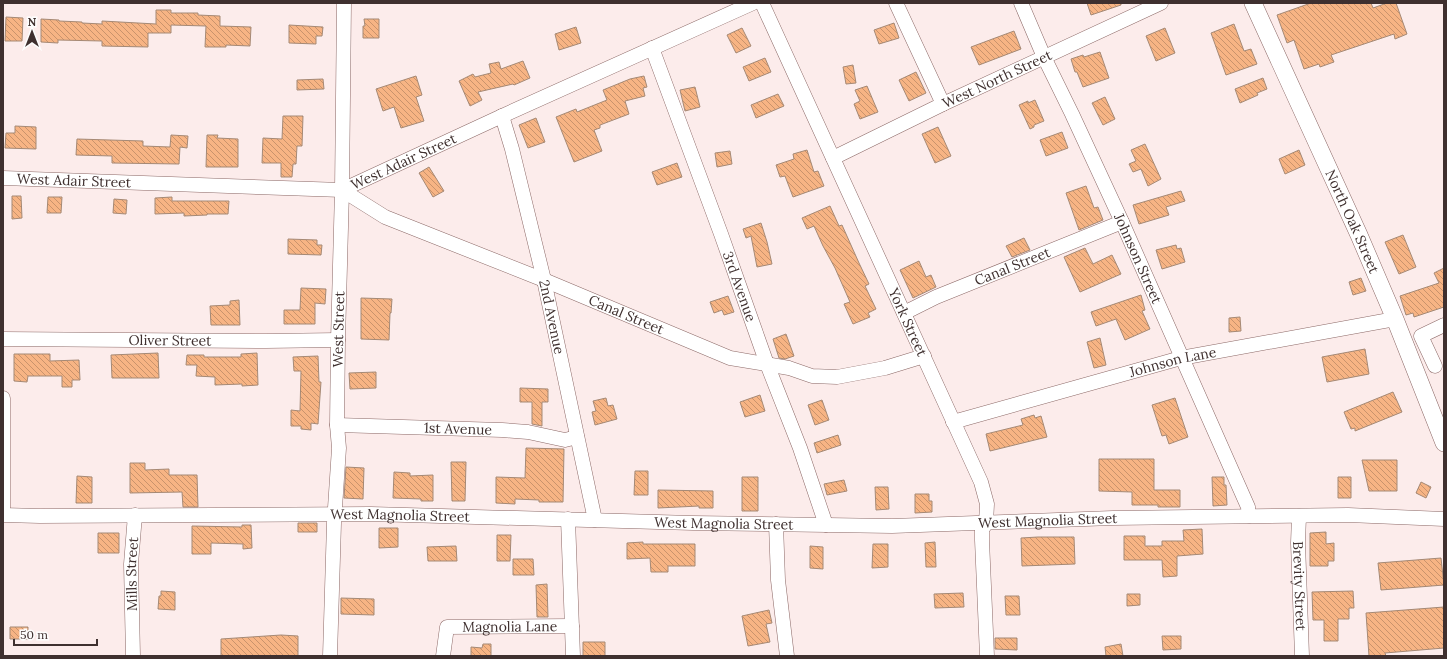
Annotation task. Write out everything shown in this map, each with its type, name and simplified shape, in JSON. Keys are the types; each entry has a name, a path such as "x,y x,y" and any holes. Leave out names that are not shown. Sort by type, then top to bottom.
{"main road":[{"name":"North Oak Street","path":"1257,4 1395,319 1444,444"}],"street":[{"name":"West Street","path":"330,656 339,448 337,425 344,3"},
{"name":"West Adair Street","path":"3,178 342,190 753,3"},
{"name":"York Street","path":"762,3 981,482 987,504 986,523 982,530 987,656"},
{"path":"896,3 942,104"},
{"name":"Johnson Street","path":"1021,3 1044,57 1122,222 1248,507 1249,516"},
{"name":"West North Street","path":"833,158 942,104 1161,3"},
{"name":"3rd Avenue","path":"652,48 722,234 767,364 800,448 826,525"},
{"name":"2nd Avenue","path":"502,116 512,149 544,280 595,520"},
{"name":"Canal Street","path":"342,190 385,217 544,280 730,358 789,368 812,376 837,377 885,368 924,356"},
{"name":"Canal Street","path":"904,313 936,297 1122,222"},
{"name":"Johnson Lane","path":"954,422 1181,358 1395,319"},
{"path":"1417,375 1439,364 1421,336 1444,325"},
{"name":"Oliver Street","path":"3,339 266,341 338,340"},
{"path":"3,398 3,511"},
{"name":"1st Avenue","path":"337,425 502,430 528,432 565,440 577,437"},
{"name":"West Magnolia Street","path":"3,515 371,514 892,526 1113,518 1249,516 1348,515 1444,519"},
{"name":"Mills Street","path":"133,656 131,564 135,515"},
{"name":"Brevity Street","path":"1299,516 1298,543 1302,656"},
{"path":"568,519 572,656"},
{"path":"776,524 778,580 787,656"},
{"name":"Magnolia Lane","path":"443,656 447,627 572,626"}],"building":[{"path":"1087,3 1121,3 1121,5 1091,15"},
{"path":"1311,3 1371,3 1373,8 1387,3 1396,3 1407,34 1395,39 1394,34 1331,55 1334,62 1320,67 1319,64 1304,69 1294,40 1287,43 1277,15"},
{"path":"156,10 171,10 171,13 198,13 198,15 220,16 220,26 251,27 250,46 226,45 226,47 205,47 206,26 171,25 171,33 148,33 148,47 102,46 102,41 58,40 58,43 41,42 41,19 102,24 102,21 156,24"},
{"path":"6,17 23,18 22,41 5,41"},
{"path":"364,19 379,19 379,38 363,38 363,26 365,26"},
{"path":"894,23 899,38 879,44 874,30"},
{"path":"1234,24 1244,51 1251,49 1257,64 1226,75 1211,33"},
{"path":"289,25 323,27 322,36 316,36 316,44 289,43"},
{"path":"576,27 581,43 559,50 555,34"},
{"path":"742,28 751,46 736,53 727,35"},
{"path":"1165,28 1175,53 1156,61 1146,36"},
{"path":"1014,31 1021,49 979,65 971,47"},
{"path":"1100,52 1109,78 1083,87 1077,72 1075,72 1071,59"},
{"path":"765,58 771,72 749,81 743,67"},
{"path":"523,61 530,78 514,85 478,92 482,100 470,106 459,81 473,74 475,77 491,73 489,64 499,62 501,69"},
{"path":"853,65 856,83 846,84 843,67"},
{"path":"916,72 926,93 909,101 899,80"},
{"path":"416,76 422,95 416,97 424,121 401,128 394,107 383,111 376,89"},
{"path":"644,76 647,87 643,88 645,96 625,101 629,114 600,125 600,128 594,130 602,151 574,162 556,117 576,109 577,112 607,100 603,90 630,79"},
{"path":"1263,78 1267,89 1240,103 1235,89"},
{"path":"323,79 324,89 297,90 297,80"},
{"path":"867,86 878,112 860,119 854,104 860,101 855,90"},
{"path":"695,87 700,107 685,111 680,90"},
{"path":"778,94 784,106 756,118 751,105"},
{"path":"1105,97 1115,119 1103,125 1092,103"},
{"path":"1035,100 1044,121 1034,125 1034,127 1030,129 1019,105"},
{"path":"283,116 303,116 302,146 297,146 296,164 293,164 292,177 281,177 281,163 262,163 263,138 282,139"},
{"path":"536,118 545,142 528,148 519,125"},
{"path":"15,126 36,127 36,149 5,148 6,133 15,133"},
{"path":"938,127 951,156 935,163 922,134"},
{"path":"1062,132 1068,148 1046,156 1040,140"},
{"path":"171,135 188,136 187,148 180,147 179,164 112,163 112,156 76,155 77,139 143,141 143,146 170,147"},
{"path":"207,135 218,135 217,138 238,139 238,167 206,167"},
{"path":"1145,144 1161,179 1148,186 1141,169 1133,172 1129,164 1136,161 1131,150"},
{"path":"807,150 814,172 818,171 824,186 793,197 785,176 780,177 776,165 794,159 793,154"},
{"path":"1299,150 1305,165 1285,174 1279,159"},
{"path":"730,151 732,164 717,167 715,153"},
{"path":"677,163 682,177 657,185 652,172"},
{"path":"429,167 444,191 433,197 419,173"},
{"path":"1086,186 1094,208 1098,207 1103,220 1079,230 1066,193"},
{"path":"1181,191 1185,201 1166,207 1169,215 1139,224 1133,205"},
{"path":"12,196 21,196 22,218 12,219"},
{"path":"48,197 62,197 61,213 47,213"},
{"path":"172,197 172,201 229,201 228,214 184,216 184,213 155,214 155,198"},
{"path":"114,199 127,200 126,214 113,213"},
{"path":"830,206 839,226 842,225 869,284 865,286 876,309 868,313 870,317 853,324 844,304 850,302 835,268 814,226 807,229 802,218"},
{"path":"761,223 772,264 757,267 751,236 746,238 743,229"},
{"path":"1403,235 1416,267 1399,274 1385,242"},
{"path":"1024,238 1030,250 1012,257 1006,246"},
{"path":"288,239 317,240 317,245 322,245 321,255 288,254"},
{"path":"1176,245 1177,249 1181,248 1185,262 1162,269 1156,250"},
{"path":"1085,248 1093,264 1112,255 1121,274 1080,292 1064,257"},
{"path":"919,261 926,277 931,275 936,287 913,298 900,270"},
{"path":"1444,268 1444,307 1414,317 1413,313 1406,315 1400,296 1439,283 1434,273"},
{"path":"1361,278 1366,291 1353,295 1349,282"},
{"path":"301,288 326,289 325,304 315,303 315,324 284,324 284,310 300,310"},
{"path":"1141,295 1145,310 1142,311 1150,329 1125,340 1116,319 1096,326 1091,312"},
{"path":"728,296 734,312 724,315 722,310 714,313 710,302"},
{"path":"361,298 392,299 389,340 361,339"},
{"path":"239,300 240,325 211,325 210,306 230,305 230,301"},
{"path":"1240,317 1241,331 1229,332 1229,318"},
{"path":"786,334 794,356 785,359 779,358 773,339"},
{"path":"1100,338 1106,365 1094,368 1087,342"},
{"path":"1365,349 1369,374 1327,382 1322,357"},
{"path":"158,353 159,378 112,378 111,355"},
{"path":"257,353 258,385 215,385 215,377 196,376 197,365 186,365 187,355 204,355 204,357 241,357 241,354"},
{"path":"14,354 50,354 50,361 79,360 80,380 72,380 72,387 62,387 62,376 28,376 27,382 14,381"},
{"path":"318,356 319,382 321,382 318,424 311,423 311,430 301,429 301,426 291,426 291,410 300,411 301,371 294,371 293,357"},
{"path":"376,372 376,388 350,389 349,373"},
{"path":"520,388 548,389 548,402 542,402 542,426 532,424 532,402 520,402"},
{"path":"1393,392 1402,412 1355,431 1355,428 1351,429 1344,412"},
{"path":"760,395 765,411 745,417 740,402"},
{"path":"606,398 608,406 613,405 617,419 595,425 592,412 596,411 593,401"},
{"path":"1175,398 1188,437 1169,444 1166,435 1162,436 1152,405"},
{"path":"822,400 829,420 815,425 808,405"},
{"path":"1034,415 1035,418 1041,416 1047,437 990,451 986,434 1023,425 1021,419"},
{"path":"838,435 841,445 817,453 814,443"},
{"path":"526,448 564,449 563,502 539,502 539,500 515,499 515,504 496,503 496,477 525,478"},
{"path":"1099,459 1154,459 1154,490 1180,490 1180,507 1132,505 1132,492 1099,491"},
{"path":"1362,460 1397,460 1397,491 1369,491"},
{"path":"451,462 466,462 465,501 452,501"},
{"path":"130,463 145,463 145,470 169,469 169,475 197,475 198,507 183,507 182,492 130,493"},
{"path":"346,467 364,468 363,499 344,498"},
{"path":"635,471 648,471 648,495 634,495"},
{"path":"394,472 410,473 410,476 433,475 433,501 393,498"},
{"path":"77,476 92,477 92,503 76,503"},
{"path":"742,477 758,477 758,511 742,511"},
{"path":"1212,477 1224,477 1227,505 1213,506"},
{"path":"1338,477 1351,477 1351,498 1338,498"},
{"path":"844,480 847,491 827,495 824,484"},
{"path":"1421,482 1431,487 1426,498 1416,493"},
{"path":"875,487 888,487 889,509 876,510"},
{"path":"658,490 713,491 713,508 699,508 699,506 658,508"},
{"path":"915,494 929,494 929,501 932,501 932,512 915,513"},
{"path":"298,523 317,523 317,532 298,532"},
{"path":"242,525 251,525 252,548 243,549 243,544 211,543 211,554 192,554 192,526 242,527"},
{"path":"379,528 398,528 398,547 379,548"},
{"path":"1202,529 1203,554 1177,556 1177,576 1163,577 1162,560 1124,560 1124,536 1145,536 1145,546 1162,546 1162,541 1184,541 1183,530"},
{"path":"1326,532 1326,544 1334,543 1334,561 1328,561 1328,566 1310,566 1310,533"},
{"path":"98,533 119,533 119,553 98,553"},
{"path":"497,535 511,535 510,561 497,561"},
{"path":"1074,537 1075,564 1022,566 1021,538"},
{"path":"643,542 643,544 695,544 695,566 668,566 668,572 651,572 650,558 627,559 627,543"},
{"path":"935,542 936,567 926,567 925,543"},
{"path":"873,544 888,544 888,567 872,568"},
{"path":"456,546 457,561 428,561 427,547"},
{"path":"810,546 823,547 823,569 810,568"},
{"path":"1441,558 1444,585 1381,590 1378,563"},
{"path":"513,559 533,559 534,575 513,575"},
{"path":"547,584 548,617 537,617 536,585"},
{"path":"161,591 175,592 175,610 158,609"},
{"path":"1353,591 1354,608 1349,608 1349,619 1338,619 1338,641 1324,641 1324,620 1313,620 1312,592"},
{"path":"963,593 964,607 935,608 934,594"},
{"path":"1127,594 1140,594 1140,605 1127,606"},
{"path":"1005,596 1019,596 1020,615 1006,615"},
{"path":"341,598 374,599 374,615 341,614"},
{"path":"1444,607 1444,648 1385,653 1386,656 1369,656 1366,613"},
{"path":"769,610 772,623 766,624 770,642 748,646 742,616"},
{"path":"10,627 28,627 28,639 10,639"},
{"path":"281,635 298,636 298,656 221,656 221,639"},
{"path":"1162,636 1181,636 1181,649 1163,650"},
{"path":"995,638 1017,638 1017,650 995,649"},
{"path":"583,642 605,642 605,656 583,656"},
{"path":"483,644 491,644 491,656 471,656 471,647 482,648"},
{"path":"1121,644 1123,656 1106,656 1105,647"}]}
